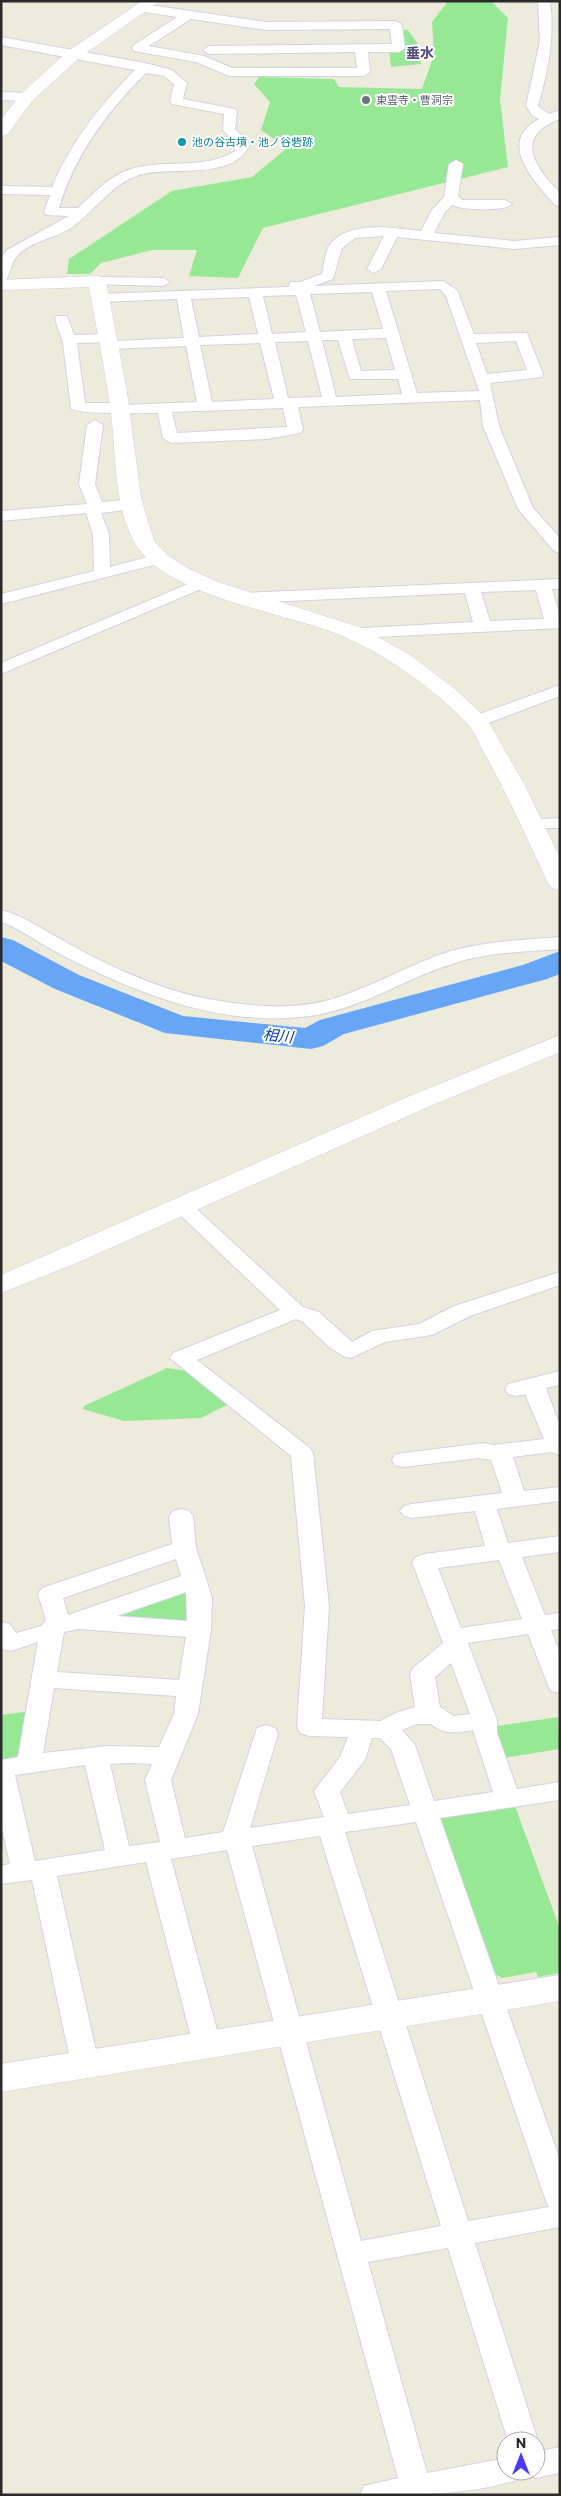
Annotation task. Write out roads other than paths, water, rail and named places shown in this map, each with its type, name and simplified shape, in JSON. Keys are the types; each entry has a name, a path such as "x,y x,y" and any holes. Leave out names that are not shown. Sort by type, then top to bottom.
{"street":[{"path":"544,1 547,12 545,40 537,93 532,106 536,112 554,116"},
{"path":"1,131 27,97 73,55 148,5 188,15 246,24 396,25 399,48 209,50"},
{"path":"188,15 138,48 196,59 219,66 229,72 364,72 361,48"},
{"path":"196,59 246,24"},
{"path":"1,277 9,256 16,250 55,231 82,212 116,181 129,174 148,169 211,165 234,158 244,149 242,141 230,130 231,112 176,101 182,86 179,80 168,73 145,67 2,42"},
{"path":"82,212 51,212 56,191 77,149 98,117 145,67"},
{"path":"1,96 27,97"},
{"path":"554,116 531,129 527,134 526,150 529,161 536,173 560,202"},
{"path":"425,237 439,210 450,201 456,164"},
{"path":"1,190 56,191"},
{"path":"451,196 457,203 463,205 505,204"},
{"path":"374,269 393,232"},
{"path":"1,285 183,294 255,291 298,287 328,276 336,246 344,238 362,233 393,232 425,237 514,245 560,241"},
{"path":"99,289 378,288 443,285 450,290 453,296 486,391 485,395 491,426 526,509 560,548"},
{"path":"298,287 314,336 330,401"},
{"path":"378,288 411,398"},
{"path":"99,289 120,408 134,504 144,542 159,558 202,583 242,598 322,620 354,633 412,667 477,721 511,779 532,824 555,864 560,883"},
{"path":"164,408 171,438 267,434 295,430 267,342 268,338 255,291"},
{"path":"183,294 205,406"},
{"path":"62,320 67,339 70,343 78,409 164,408 485,395"},
{"path":"347,349 392,333"},
{"path":"67,339 192,342 314,336 347,349 372,349 400,361"},
{"path":"468,339 522,336 527,355 536,374 482,379"},
{"path":"347,349 355,376 400,361"},
{"path":"95,425 87,484 101,534 102,573"},
{"path":"1,516 134,504"},
{"path":"1,599 159,558"},
{"path":"1,668 202,583"},
{"path":"354,633 557,623 542,584"},
{"path":"242,598 560,584"},
{"path":"472,588 483,627"},
{"path":"477,721 560,690"},
{"path":"532,824 560,823"},
{"path":"1,916 15,920 57,945 149,987 193,1002 251,1010 306,1009 334,1005 421,968 458,956 496,948 560,944"},
{"path":"1,1285 183,1207 413,1104 560,1043"},
{"path":"183,1207 295,1312 312,1317 338,1342 351,1351 380,1336 424,1330 462,1311 560,1278"},
{"path":"295,1312 181,1358 302,1453 318,1606 308,1727 375,1730 402,1745 560,2201"},
{"path":"403,1460 484,1450 487,1453 559,1446 548,1424 524,1387 560,1378"},
{"path":"500,1452 515,1499"},
{"path":"412,1510 560,1494"},
{"path":"484,1502 560,1685"},
{"path":"181,1516 184,1548 200,1597 199,1630 186,1714 158,1780 165,1850 208,2045"},
{"path":"508,1799 486,1733 485,1720 424,1562 560,1544"},
{"path":"28,1764 44,1679 63,1626 50,1594 184,1548"},
{"path":"1,1630 11,1643 195,1580"},
{"path":"429,1714 422,1674 455,1641 536,1624 560,1621"},
{"path":"63,1626 199,1630"},
{"path":"44,1679 190,1689"},
{"path":"485,1720 449,1725 437,1714 396,1720 375,1730 328,1791 334,1825 391,2016 520,2431"},
{"path":"266,1734 235,1840 416,2488"},
{"path":"85,2064 23,1871 2,1769 28,1764 141,1753 169,1757"},
{"path":"96,1757 119,1857"},
{"path":"23,1871 560,1791"},
{"path":"1,2078 560,1988"},
{"path":"351,2254 560,2216"},
{"path":"546,2463 560,2460"},
{"path":"375,2495 496,2473"}],"waterway":[{"name":"相川","path":"1,947 67,982 177,1026 311,1039 332,1027 535,972 560,961"}],"place":[{"name":"東雲寺・曹洞宗","path":"366,100"},
{"name":"池の谷古墳・池ノ谷砦跡","path":"182,142"}],"district":[{"name":"垂水","path":"420,53"}]}
